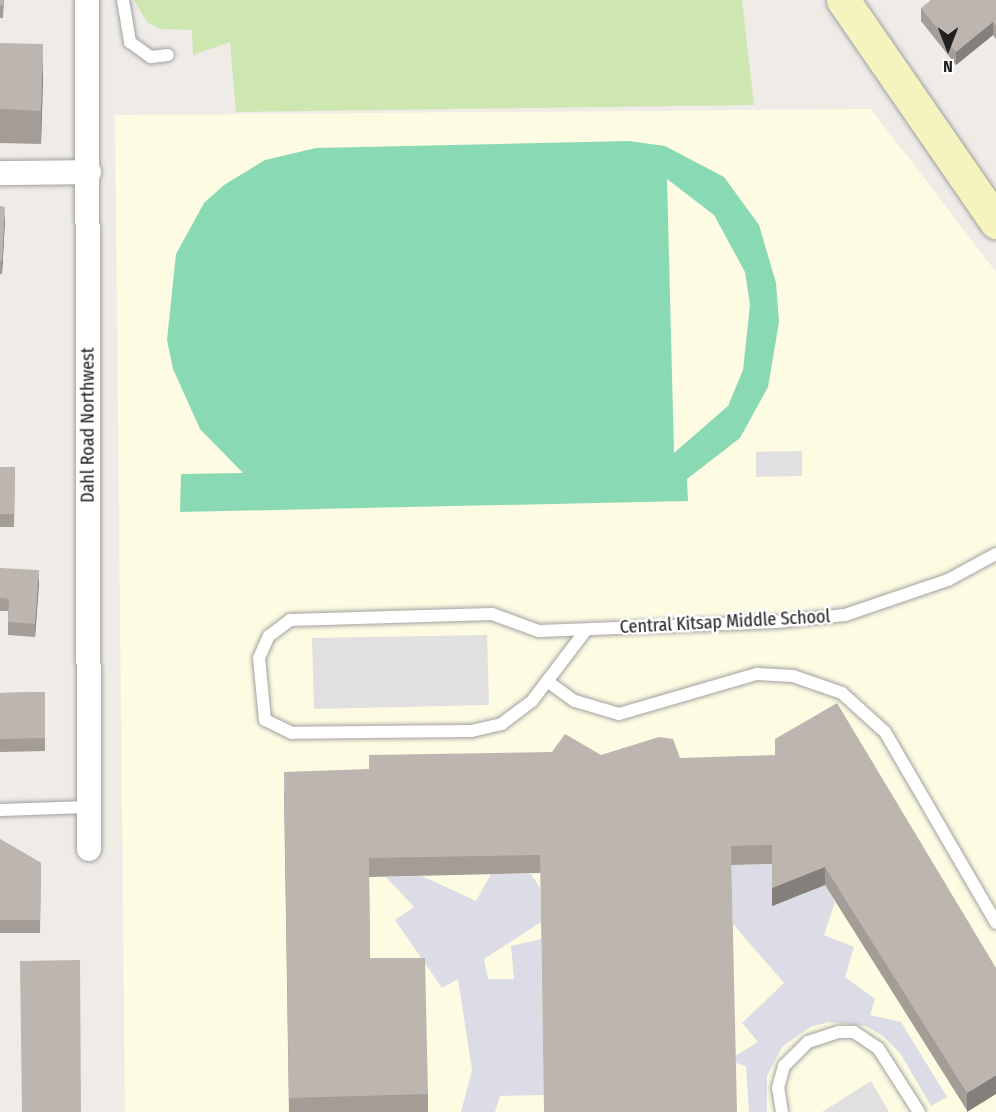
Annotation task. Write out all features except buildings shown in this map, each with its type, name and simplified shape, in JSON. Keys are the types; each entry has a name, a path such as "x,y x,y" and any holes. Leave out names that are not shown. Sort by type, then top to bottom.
{"main road":[{"path":"843,0 996,222"}],"street":[{"name":"Dahl Road Northwest","path":"87,0 88,849"},
{"path":"0,173 88,172"}],"lane":[{"path":"123,0 130,42 151,57 168,55"},
{"name":"Central Kitsap Middle School","path":"547,681 513,717 477,730 292,733 265,720 259,658 269,636 290,620 492,614 539,631 846,615 948,580 996,554"},
{"path":"586,630 547,681 574,701 619,714 758,674 793,676 842,693 885,732 996,923"},
{"path":"0,810 88,807"},
{"path":"782,1112 778,1088 784,1066 808,1042 839,1032 854,1032 878,1048 919,1112"}],"shaded area":[{"path":"871,109 996,272 996,1112 125,1112 115,115"},
{"path":"802,451 802,476 756,477 756,452"},
{"path":"487,635 489,705 314,709 312,638"},
{"path":"792,864 825,885 835,902 824,935 854,947 845,977 875,999 870,1015 901,1022 947,1097 931,1106 900,1053 883,1036 866,1026 829,1022 810,1027 782,1047 767,1076 767,1112 749,1112 746,1066 736,1063 735,1056 758,1042 742,1023 784,983 733,924 731,865"},
{"path":"491,874 531,874 540,888 541,922 484,959 488,979 514,979 511,946 541,939 544,1095 500,1096 495,1112 461,1112 472,1070 458,979 442,988 395,920 414,907 386,877 422,876 476,901"},
{"path":"871,1081 889,1112 822,1112"}],"green space":[{"path":"134,0 742,0 754,105 236,112 230,42 193,55 192,30 161,29 147,22"},
{"path":"629,141 665,146 724,177 759,225 776,283 779,322 768,387 740,438 687,479 688,501 180,512 181,474 243,473 200,429 173,369 167,340 176,254 204,203 224,185 265,160 316,148","holes":["667,179 714,215 745,272 750,305 743,370 728,406 674,453"]}]}
